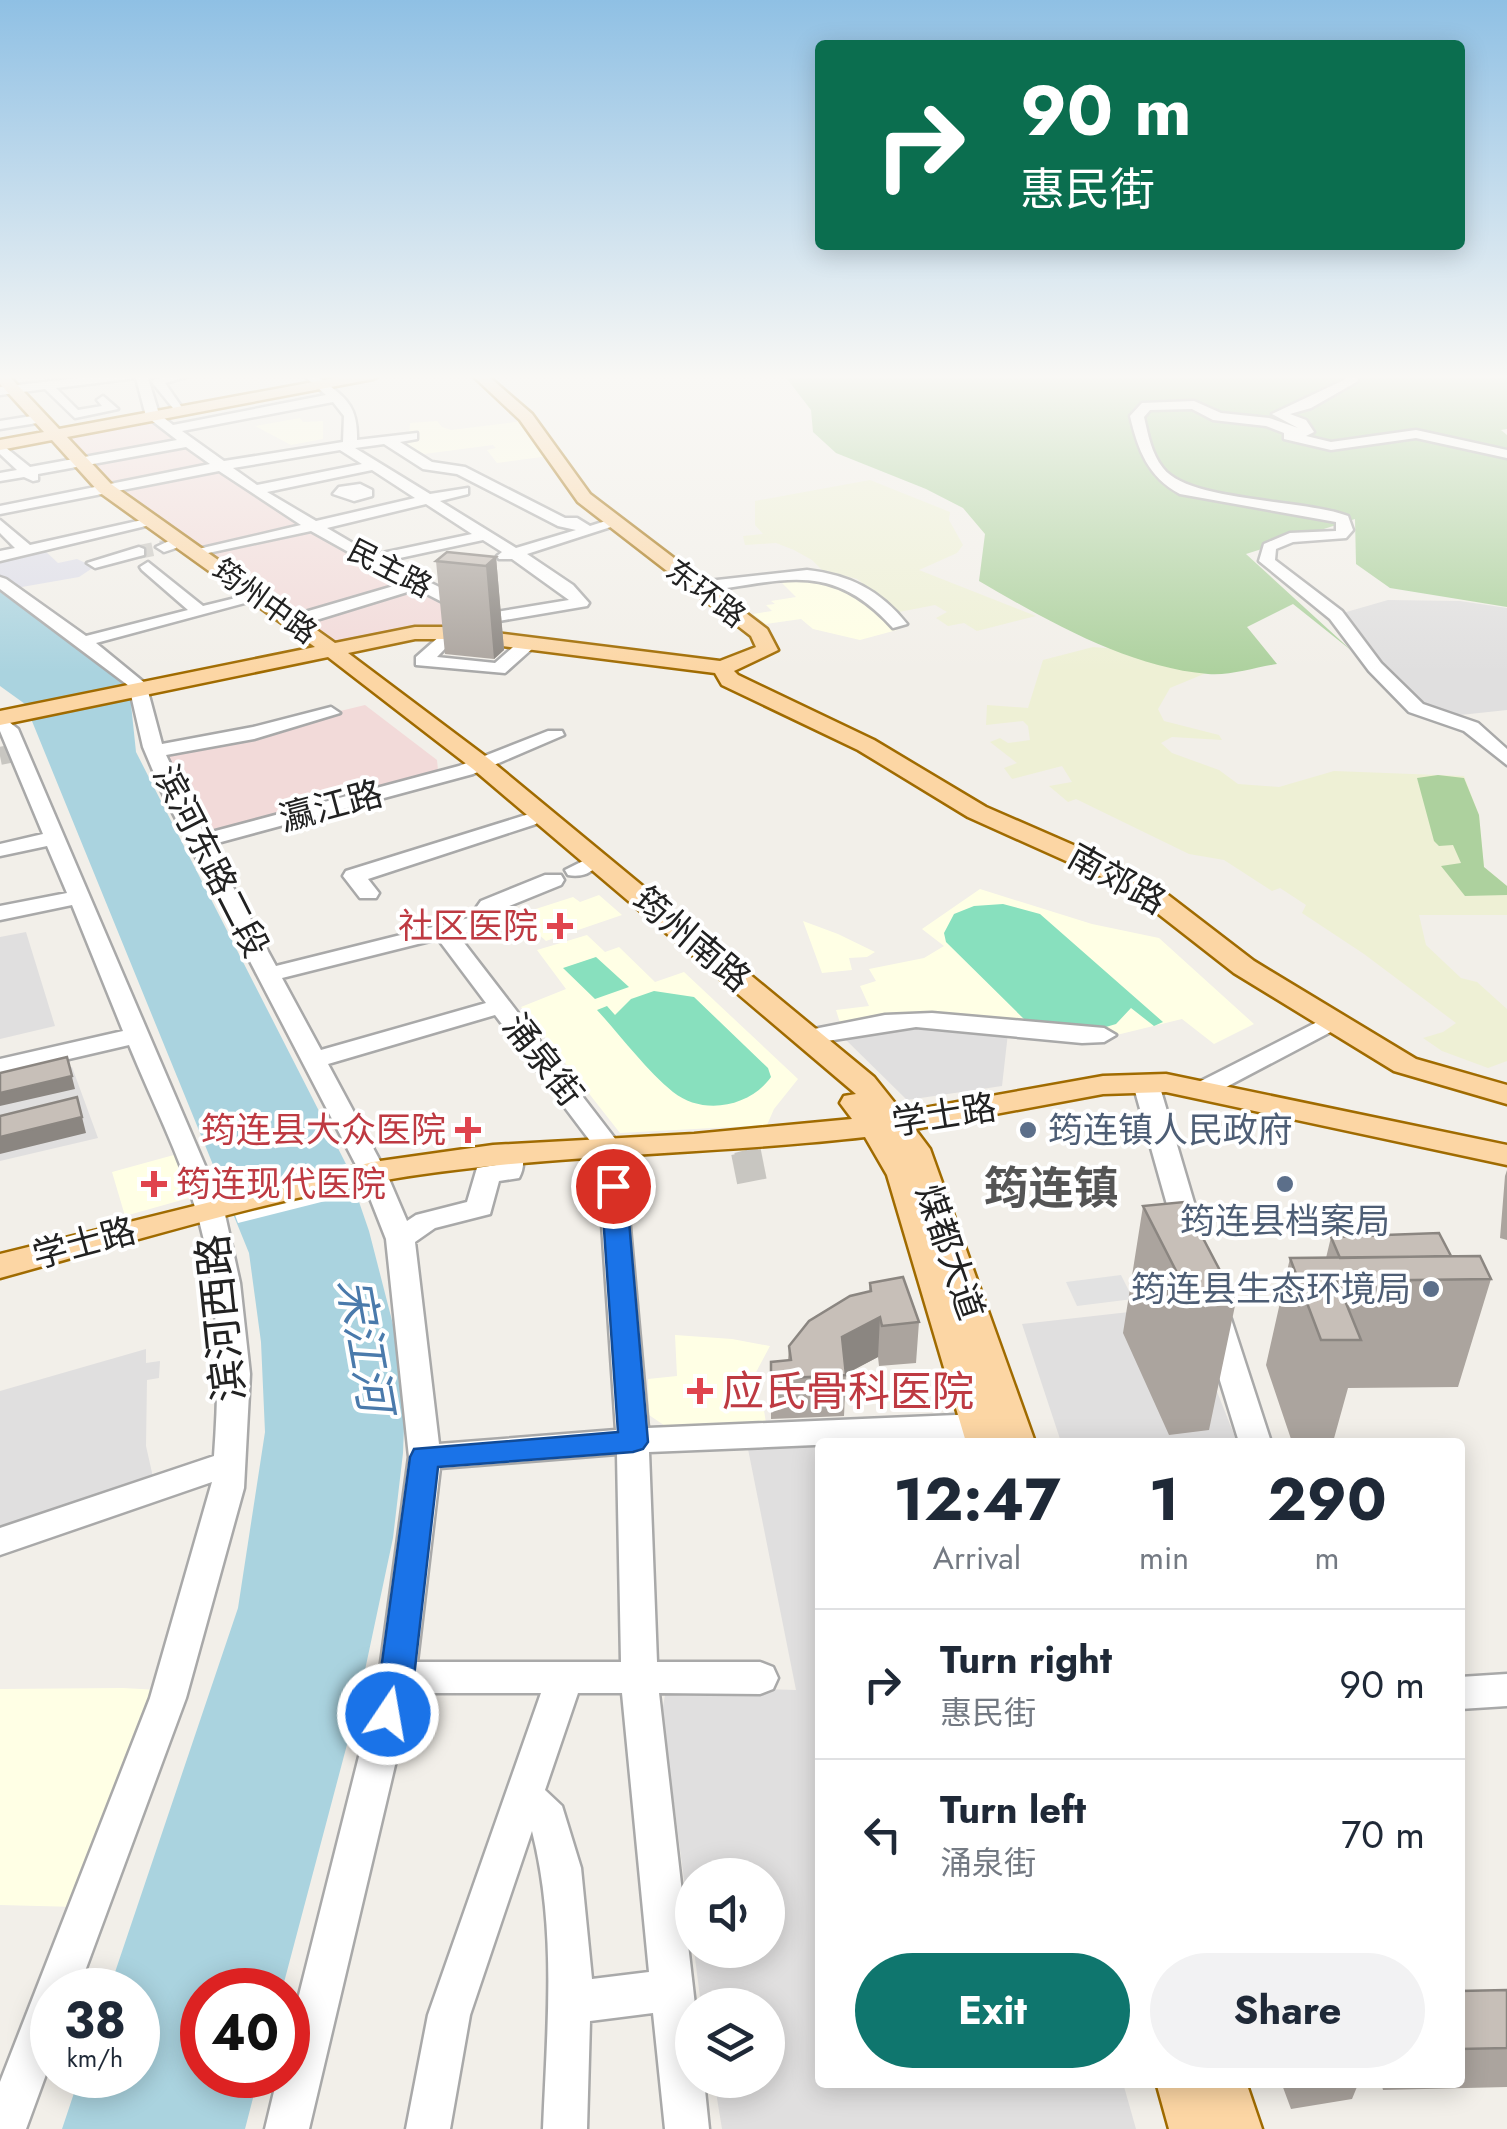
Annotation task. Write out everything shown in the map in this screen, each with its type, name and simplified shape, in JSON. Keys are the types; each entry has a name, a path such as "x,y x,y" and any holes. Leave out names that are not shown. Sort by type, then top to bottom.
{"main road":[{"name":"筠州中路","path":"85,474 167,546 325,651 474,767"},
{"name":"东环路","path":"567,474 584,498 760,633 770,646 759,657 722,668"},
{"name":"筠州中路","path":"100,489 294,621 325,651"},
{"path":"7,717 402,634 448,633 722,668"},
{"name":"南郊路","path":"722,668 730,680 866,745 977,812 1134,881 1244,966 1406,1066 1507,1095"},
{"name":"筠州南路","path":"474,767 580,868 724,981 885,1124"},
{"name":"筠州南路","path":"474,767 863,1083 885,1124"},
{"name":"学士路","path":"0,1266 218,1208 367,1174 510,1154 745,1144 1004,1106 1102,1085 1146,1084 1202,1090 1507,1155"},
{"name":"煤都大道","path":"885,1124 982,1434"},
{"name":"煤都大道","path":"885,1124 914,1150 1015,1438"},
{"path":"1184,2088 1196,2129"},
{"path":"1222,2088 1235,2129"}],"street":[{"path":"30,474 49,490"},
{"path":"149,474 153,478"},
{"path":"0,510 172,474"},
{"name":"民主路","path":"233,474 310,527 490,618 520,643"},
{"path":"254,490 293,474"},
{"path":"332,474 340,494"},
{"path":"387,474 514,552 567,588 581,604 490,618 448,633 450,636 422,661 499,669 520,643"},
{"path":"469,474 564,523 572,521 587,530"},
{"path":"1158,474 1166,483 1223,499 1324,512 1343,519 1345,530 1341,534 1290,538 1269,546 1267,560 1336,615 1376,667 1416,708 1470,727 1507,759"},
{"path":"0,480 16,498"},
{"path":"199,554 464,492"},
{"path":"4,527 60,511"},
{"path":"496,558 615,524"},
{"path":"0,556 142,525"},
{"path":"4,527 26,550"},
{"path":"4,527 29,532"},
{"path":"371,560 417,547 431,562 477,552 462,540 486,535"},
{"path":"95,563 144,560 200,612"},
{"path":"698,587 786,573 820,574 861,588 900,624"},
{"path":"294,621 445,575"},
{"path":"0,582 85,641 140,689"},
{"path":"85,641 248,600"},
{"name":"滨河东路二段","path":"140,689 155,751 196,842 315,1060 400,1240 424,1457 397,1677 287,2129"},
{"path":"155,751 254,733 331,713"},
{"name":"滨河西路","path":"7,717 14,754 218,1208 234,1374 228,1488 168,1698 65,1968"},
{"name":"瀛江路","path":"196,842 474,767 555,735"},
{"path":"368,894 354,876 529,820"},
{"path":"0,850 54,838"},
{"path":"268,974 477,924 489,906 553,880"},
{"path":"0,914 79,896"},
{"name":"涌泉街","path":"445,933 610,1149"},
{"path":"315,1060 501,1006"},
{"path":"808,1037 878,1023 929,1020 1064,1037 1104,1036"},
{"path":"1202,1090 1333,1022"},
{"path":"0,1067 138,1035"},
{"path":"1146,1084 1198,1262"},
{"path":"610,1149 633,1442 639,1678 687,2129"},
{"path":"400,1240 426,1221 480,1208 487,1174 509,1172 510,1154"},
{"path":"1208,1294 1254,1438"},
{"path":"424,1457 633,1442 982,1434"},
{"path":"0,1542 229,1463"},
{"path":"397,1677 760,1678"},
{"path":"428,2129 448,2015 564,1679"},
{"path":"1465,1693 1507,1690"},
{"path":"526,1798 548,1819 557,1844 571,1972 565,2129"},
{"path":"570,2003 672,1990"},
{"path":"4,2129 30,2060"}],"shaded area":[{"path":"95,474 232,474 361,559 472,614 447,628 337,642 113,491"},
{"path":"870,480 950,512 949,520 963,545 957,553 919,570 1036,616 977,631 964,623 948,626 936,618 947,612 935,605 899,612 857,579 822,570 794,550 776,543 745,545 743,536 763,534 755,525 755,501"},
{"path":"43,549 58,563 77,559 94,567 79,577 16,588 0,578 0,558"},
{"path":"811,576 846,583 897,630 860,640 813,629 801,619 766,624 753,614 772,611 766,605 775,604 771,601 796,597 779,580"},
{"path":"1388,600 1460,601 1507,608 1507,710 1451,716 1410,700 1336,615"},
{"path":"1093,647 1167,653 1211,671 1170,688 1158,709 1164,721 1219,735 1222,740 1172,737 1161,743 1172,753 1219,770 1238,784 1279,787 1334,771 1464,776 1479,815 1484,867 1507,886 1507,915 1419,915 1426,945 1461,978 1477,982 1507,1009 1507,1061 1488,1068 1442,1051 1423,1038 1456,1023 1302,913 1306,905 1280,888 1272,891 1224,860 1189,854 1076,799 1068,802 1049,786 1072,782 1062,766 1012,779 1004,768 1017,763 990,742 1000,738 1008,743 1030,740 1028,726 1023,721 986,725 987,705 1028,708 1043,660"},
{"path":"365,705 437,760 438,770 202,833 167,753"},
{"path":"980,889 1092,924 1159,938 1254,1024 1214,1044 1182,1019 1092,1041 903,1024 845,1039 836,1010 869,1006 860,986 876,981 869,969 924,958 944,946 922,929"},
{"name":"社区医院","path":"599,895 622,915 546,941 517,915 573,897 580,902"},
{"path":"803,921 875,952 867,957 849,958 852,970 822,973"},
{"path":"26,932 55,1026 0,1039 0,937"},
{"path":"587,935 605,952 619,947 655,982 684,972 798,1079 774,1109 767,1125 620,1133 521,1007 566,989 537,950"},
{"path":"903,1024 1008,1033 1002,1086 907,1100 845,1039"},
{"path":"72,1067 98,1138 0,1161 0,1084"},
{"name":"筠连现代医院","path":"181,1153 196,1196 125,1216 112,1172"},
{"path":"1121,1275 1133,1299 1077,1306 1066,1282"},
{"path":"1183,1306 1235,1438 1060,1438 1022,1324"},
{"name":"应氏骨科医院","path":"675,1335 770,1346 753,1378 749,1402 763,1404 766,1423 674,1432 649,1415 648,1379 677,1376"},
{"path":"146,1349 146,1363 160,1361 159,1378 147,1380 146,1446 153,1477 0,1532 0,1391"},
{"path":"815,1446 815,2088 1124,2088 1136,2129 722,2129 717,2098 785,2098 785,1988 699,1988 696,1968 785,1968 785,1858 681,1858 662,1712 665,1695 680,1687 796,1690 748,1449"},
{"path":"0,1689 159,1690 77,1907 0,1905"}],"green space":[{"path":"889,474 1507,474 1507,607 1390,588 1356,564 1355,519 1246,554 1352,651 1293,604 1247,627 1277,664 1234,673 1178,670 1089,640 979,581 985,534 963,508"},
{"path":"1417,778 1464,778 1479,815 1484,867 1507,886 1507,895 1465,896 1441,866 1461,863 1453,845 1439,846 1434,841"},
{"path":"1003,904 1040,914 1163,1022 1154,1026 1131,1008 1116,1024 1089,1032 1026,1021 946,942 944,933 954,914 974,906"},
{"path":"596,957 629,987 595,999 563,968"},
{"path":"654,991 694,997 768,1068 771,1077 751,1095 725,1105 698,1104 673,1092 597,1010 607,1006 615,1015 631,999"}],"water":[{"name":"宋江河","path":"0,592 129,685 136,752 346,1164 369,1231 406,1375 403,1453 393,1538 358,1703 288,1968 180,1968 180,2098 253,2098 245,2129 62,2129 72,2098 160,2098 160,1968 116,1968 238,1608 265,1432 261,1342 249,1253 25,704 0,686"}],"pier":[{"path":"346,1164 353,1194 238,1223 227,1194"}],"building":[{"path":"447,552 496,557 486,566 436,561"},
{"path":"67,1057 72,1076 0,1093 0,1073"},
{"path":"77,1097 82,1117 0,1137 0,1116"},
{"path":"1184,1202 1236,1301 1194,1306 1143,1206"},
{"path":"1439,1233 1451,1256 1340,1258 1331,1237"},
{"path":"1480,1256 1491,1279 1337,1281 1361,1340 1321,1340 1290,1258"},
{"path":"903,1277 919,1322 882,1326 880,1317 842,1337 846,1375 771,1379 771,1362 791,1360 789,1346 809,1321 850,1296 871,1291 870,1283"},
{"path":"1507,1990 1507,2048 1465,2049 1465,1991"}],"tunnel":[{"path":"139,552 164,547"},
{"path":"0,756 10,754"},
{"path":"746,1150 747,1154"},
{"path":"746,1152 754,1192"}],"place":[{"name":"社区医院","path":"560,926"},
{"name":"筠连县大众医院","path":"468,1130"},
{"name":"筠连镇人民政府","path":"1028,1130"},
{"name":"筠连现代医院","path":"154,1184"},
{"name":"筠连县档案局","path":"1285,1184"},
{"name":"筠连县生态环境局","path":"1431,1289"},
{"name":"应氏骨科医院","path":"700,1391"}],"district":[{"name":"筠连镇","path":"1051,1188"}],"route":[{"path":"388,1714 397,1677 424,1457 633,1442 613,1186"}]}
